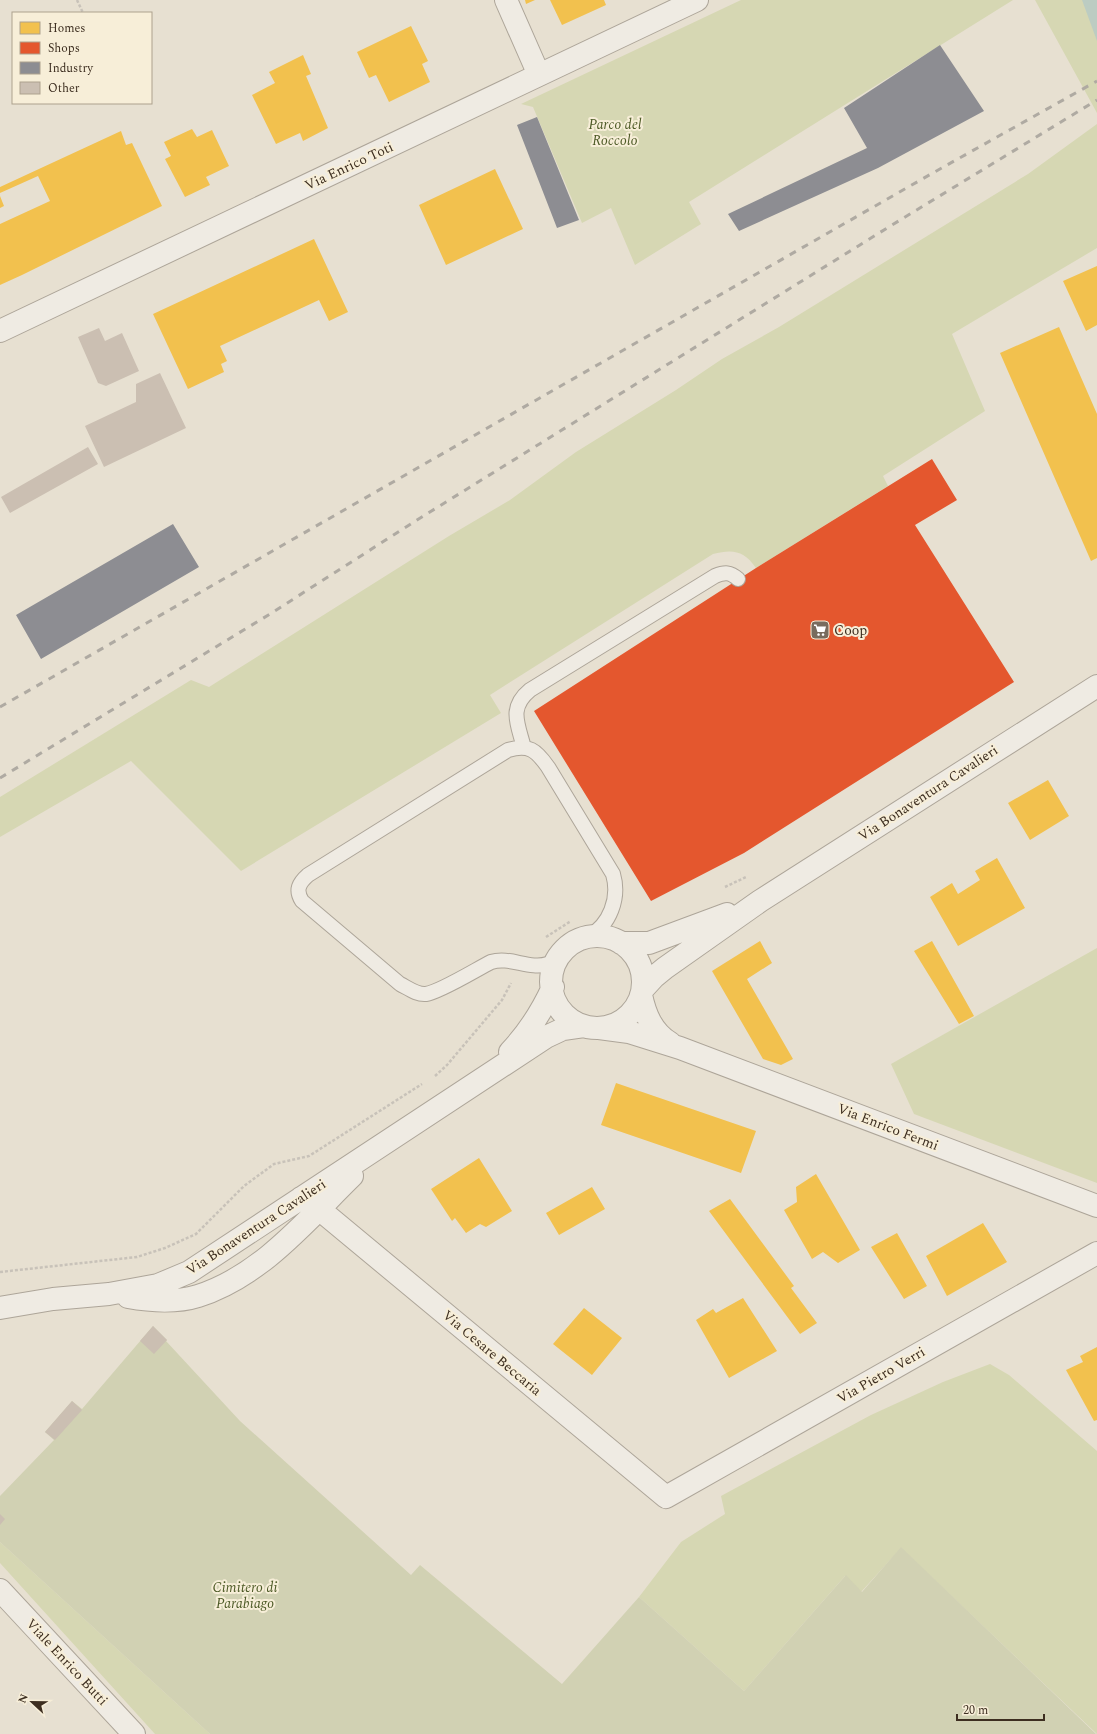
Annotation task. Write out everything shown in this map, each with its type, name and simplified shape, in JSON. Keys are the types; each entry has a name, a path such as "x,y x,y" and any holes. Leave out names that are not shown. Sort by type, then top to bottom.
{"street":[{"path":"506,0 539,75"},
{"name":"Via Enrico Toti","path":"0,331 697,0"},
{"name":"Via Bonaventura Cavalieri","path":"0,1308 53,1299 109,1294 158,1285 189,1272 310,1204 355,1173 374,1151 486,1075 546,1037 563,1029 614,1024 628,1016 637,1004 642,992 654,977 760,901 1097,686"},
{"name":"Via Bonaventura Cavalieri","path":"621,943 649,943 760,901"},
{"name":"Via Bonaventura Cavalieri","path":"592,1027 570,1019 559,1008 553,994 552,979 555,964 563,952 574,942 588,937 602,936 621,943 629,948 638,960 643,974 642,992"},
{"name":"Via Bonaventura Cavalieri","path":"486,1075 511,1051 532,1026 543,1008 553,986"},
{"name":"Via Enrico Fermi","path":"642,992 644,1010 652,1026 666,1040 680,1048"},
{"name":"Via Enrico Fermi","path":"592,1027 630,1032 680,1048 1097,1206"},
{"name":"Via Bonaventura Cavalieri","path":"109,1294 164,1301 197,1296 228,1283 262,1262 292,1237 310,1204"},
{"name":"Via Cesare Beccaria","path":"310,1204 666,1497"},
{"name":"Via Pietro Verri","path":"666,1497 1097,1253"},
{"name":"Viale Enrico Butti","path":"0,1590 134,1734"}],"lane":[{"path":"524,748 516,711 518,702 530,690 715,576 724,573 732,574 738,579"},
{"path":"559,958 548,964 538,965 499,959 437,991 426,994 419,993 400,984 302,901 298,895 298,887 302,880 308,875 508,750 519,747 531,749 540,756 548,767 613,874 616,884 608,917 597,932 588,937"}],"path":[{"path":"77,0 83,12"}],"green space":[{"name":"Parco del Roccolo","path":"741,0 1013,0 689,202 701,224 635,265 611,208 582,223 533,107 521,104"},
{"path":"1035,0 1097,0 1097,113"},
{"path":"1097,124 1097,248 952,334 985,411 883,476 888,486 756,568 747,558 737,552 732,551 713,554 490,695 501,713 241,871 131,761 0,837 0,797 191,680 209,687 449,536 510,500 576,452 676,390 722,359 779,327 1028,174"},
{"path":"1097,948 1097,1183 914,1114 891,1064"},
{"name":"Cimitero di Parabiago","path":"153,1326 240,1421 411,1575 420,1565 562,1684 639,1597 744,1691 846,1575 862,1592 901,1547 1096,1734 210,1734 0,1542 0,1496 54,1440 45,1432 72,1401 82,1409"},
{"path":"990,1364 1009,1375 1097,1451 1097,1734 901,1548 861,1592 845,1576 744,1691 639,1597 681,1542 725,1514 721,1496 871,1415 943,1382"},
{"path":"0,1542 210,1734 155,1734 0,1563"}],"shaded area":[{"path":"1082,0 1097,0 1097,41"}],"building: Homes":[{"path":"525,0 535,0 526,4"},
{"path":"550,0 604,0 606,5 562,25"},
{"path":"411,26 428,61 422,64 430,82 389,102 376,75 369,78 357,52"},
{"path":"303,55 311,74 306,76 328,128 303,141 300,133 276,144 252,95 275,83 269,72"},
{"path":"192,129 197,137 212,130 229,166 206,177 210,185 185,197 165,159 171,156 164,142"},
{"path":"121,131 126,145 132,143 162,206 0,285 0,224 50,201 38,176 0,193 0,187"},
{"path":"495,169 523,229 446,265 419,205"},
{"path":"0,196 4,206 0,208"},
{"path":"314,239 348,312 329,321 319,300 220,346 227,361 221,364 224,372 188,389 153,314"},
{"path":"1097,266 1097,325 1086,331 1063,281"},
{"path":"1059,327 1097,414 1097,558 1091,561 1000,353"},
{"path":"1048,780 1069,816 1030,840 1008,803"},
{"path":"997,858 1025,908 958,946 930,897 952,883 958,894 980,880 975,871"},
{"path":"760,941 772,963 747,979 793,1059 781,1065 763,1059 712,971"},
{"path":"932,941 974,1016 959,1024 914,951"},
{"path":"616,1083 756,1131 741,1173 601,1125"},
{"path":"479,1158 512,1211 486,1227 480,1224 466,1233 455,1218 452,1221 431,1189"},
{"path":"816,1174 860,1250 838,1263 823,1252 812,1259 784,1210 797,1202 796,1187"},
{"path":"592,1187 605,1209 559,1235 546,1213"},
{"path":"730,1199 794,1286 791,1288 817,1323 800,1334 709,1211"},
{"path":"983,1223 1007,1262 947,1296 926,1256"},
{"path":"897,1233 927,1286 904,1299 871,1247"},
{"path":"743,1298 777,1351 729,1378 696,1320 713,1309 716,1313"},
{"path":"584,1308 622,1338 592,1375 553,1344"},
{"path":"1097,1347 1097,1420 1094,1421 1066,1370 1083,1362 1080,1356"}],"building: Shops":[{"name":"Coop","path":"932,459 957,500 915,525 1014,682 744,853 651,901 534,711 756,568"}],"building: Industry":[{"path":"940,45 984,111 878,168 739,231 728,214 867,148 844,108"},
{"path":"537,117 579,220 557,228 517,125"},
{"path":"173,524 199,567 41,659 16,615"}],"building: Other":[{"path":"99,328 105,341 122,333 139,371 106,386 98,383 78,337"},
{"path":"160,373 186,428 104,467 85,426 136,402 136,384"},
{"path":"88,447 98,464 10,513 1,497"},
{"path":"153,1326 167,1340 154,1354 140,1341"},
{"path":"72,1401 82,1410 55,1440 45,1432"},
{"path":"0,1514 5,1519 0,1525"}],"railway":[{"path":"0,707 931,174 1097,81"},
{"path":"0,778 270,614 417,520 892,225 1097,100"}],"place":[{"name":"Coop","path":"820,630"}]}
